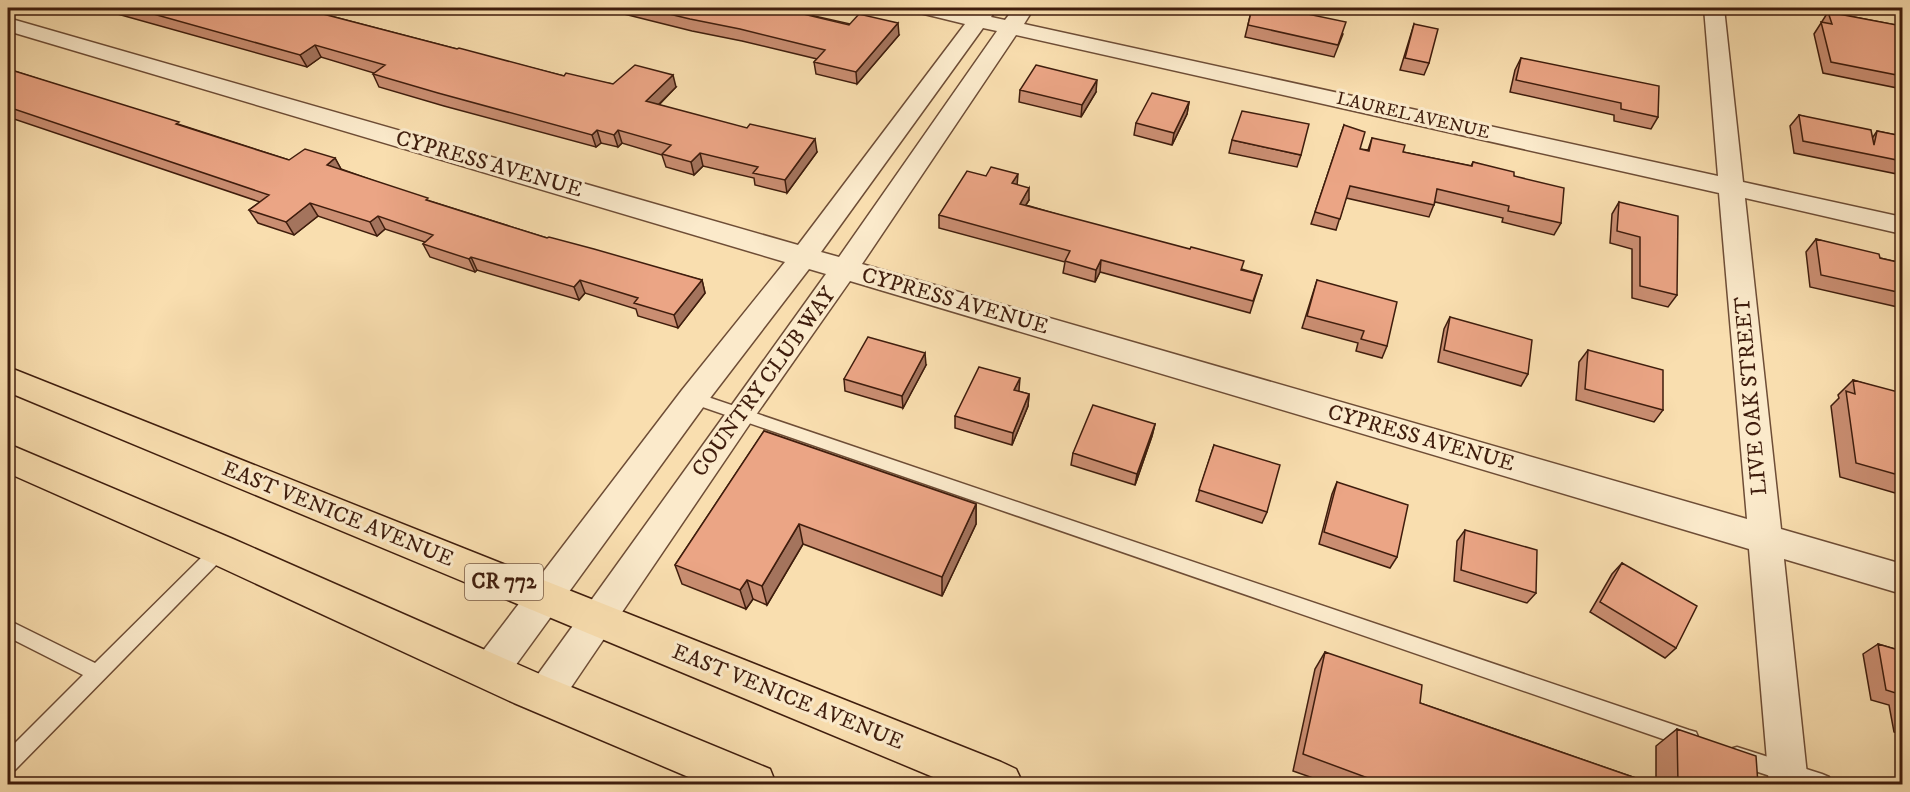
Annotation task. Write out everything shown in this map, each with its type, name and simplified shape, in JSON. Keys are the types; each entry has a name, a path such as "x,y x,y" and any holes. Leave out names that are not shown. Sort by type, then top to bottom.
{"main road":[{"name":"EAST VENICE AVENUE","path":"8,379 1001,784"},
{"path":"8,458 220,550 489,672 755,784"}],"street":[{"name":"LAUREL AVENUE","path":"923,8 1017,17 1902,225"},
{"name":"LIVE OAK STREET","path":"1714,8 1789,779"},
{"name":"COUNTRY CLUB WAY","path":"489,672 693,398 804,256 982,14"},
{"name":"COUNTRY CLUB WAY","path":"544,696 740,414 846,268 1017,17"},
{"name":"CYPRESS AVENUE","path":"8,24 1902,579"}],"lane":[{"path":"693,398 1715,748 1789,779 1822,784"},
{"path":"8,764 220,550"},
{"path":"8,628 97,673"}],"building":[{"path":"132,8 300,8 564,76 566,73 613,84 635,65 673,75 646,101 747,128 750,124 815,139 785,180 753,173 758,167 700,153 691,162 662,154 671,145 618,130 614,135 597,130 592,135 373,74 385,65 315,45 300,55"},
{"path":"644,8 794,8 791,11 849,25 859,14 898,23 856,72 814,62 825,50"},
{"path":"1252,8 1279,8 1346,22 1338,45 1248,25"},
{"path":"1828,12 1902,26 1902,76 1831,62 1821,22 1832,24"},
{"path":"1414,24 1438,29 1429,63 1405,58"},
{"path":"1521,58 1659,86 1658,117 1621,109 1621,103 1516,80"},
{"path":"1036,65 1097,80 1082,105 1020,90"},
{"path":"8,69 179,122 176,124 289,160 305,149 335,158 327,165 428,198 426,200 547,238 702,280 674,315 634,303 638,298 580,280 574,287 471,257 469,259 423,244 433,235 378,216 370,222 310,203 286,222 249,210 269,195 8,107"},
{"path":"1152,93 1189,102 1174,133 1136,123"},
{"path":"1242,111 1309,124 1301,155 1232,140"},
{"path":"1799,115 1871,130 1874,145 1877,131 1902,136 1902,161 1803,141"},
{"path":"1344,125 1365,132 1360,149 1369,151 1372,138 1405,145 1403,152 1472,166 1473,162 1514,172 1514,176 1564,188 1561,223 1508,211 1509,206 1437,189 1434,205 1350,186 1340,219 1315,212"},
{"path":"991,167 1018,174 1012,183 1029,188 1020,204 1244,261 1241,270 1262,275 1253,301 1101,260 1096,270 1065,261 1070,251 939,215 967,171 986,176"},
{"path":"1619,202 1678,216 1677,295 1640,286 1640,237 1617,231"},
{"path":"1816,239 1879,254 1880,258 1902,263 1902,293 1821,275"},
{"path":"1317,280 1397,302 1387,346 1361,339 1364,331 1307,316"},
{"path":"1450,317 1532,340 1528,374 1444,350"},
{"path":"868,337 925,353 902,396 844,379"},
{"path":"1588,350 1663,370 1663,410 1585,389"},
{"path":"979,367 1020,378 1014,390 1029,394 1013,433 955,416"},
{"path":"1853,380 1902,393 1902,476 1856,463 1846,391 1855,394"},
{"path":"1093,405 1155,424 1137,474 1073,453"},
{"path":"764,431 976,504 942,577 799,524 762,586 747,580 740,590 675,565"},
{"path":"1214,445 1280,465 1267,512 1199,490"},
{"path":"1337,482 1408,505 1397,557 1324,532"},
{"path":"1465,530 1537,550 1536,593 1461,570"},
{"path":"1622,563 1697,606 1676,648 1600,602"},
{"path":"1878,644 1902,651 1902,695 1886,690"},
{"path":"1325,652 1422,685 1420,703 1653,784 1384,784 1303,754"},
{"path":"1677,729 1756,756 1758,784 1678,784"}]}
